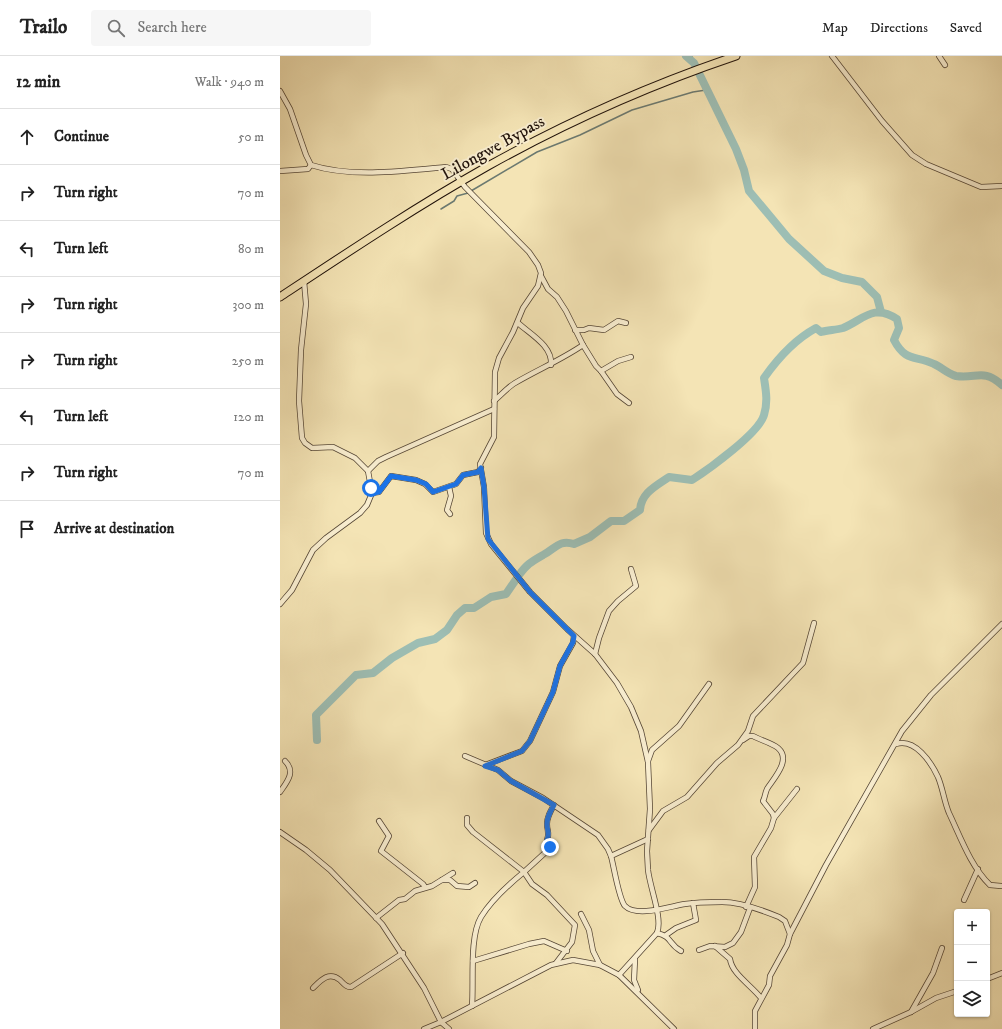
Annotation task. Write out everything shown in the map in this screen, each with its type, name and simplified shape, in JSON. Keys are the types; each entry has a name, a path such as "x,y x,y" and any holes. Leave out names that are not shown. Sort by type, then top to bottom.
{"main road":[{"name":"Lilongwe Bypass","path":"280,297 461,182 568,125 642,90 736,56"}],"street":[{"path":"832,56 882,121 912,155 926,164 982,187 1002,186"},
{"path":"939,56 945,65"},
{"path":"280,91 290,109 311,165 324,169 385,172 446,167 452,169 470,192 529,252 538,266 541,276 548,289 557,297 566,311 583,346 596,366 617,394 630,403"},
{"path":"280,171 308,169 311,165"},
{"path":"541,276 538,286 523,308 518,323 499,358 495,372 494,437 482,460 481,468 488,539 530,592 574,636 595,654 618,683 641,730 648,762 650,809 648,839 650,884 660,920 657,933 619,975"},
{"path":"280,604 292,590 314,550 326,538 360,513 367,505 372,493 368,471 348,453 334,447 312,448 305,443 302,438 299,401 301,350 306,304 304,281"},
{"path":"575,330 590,328 604,330 618,321 626,323"},
{"path":"518,323 534,334 548,351 552,357 551,365"},
{"path":"494,401 515,383 551,365 583,346"},
{"path":"601,371 618,361 631,357"},
{"path":"368,471 378,461 386,457 406,450 494,409"},
{"path":"372,493 379,492 391,476 416,480 426,484 433,492 456,484 463,475 478,472 481,468"},
{"path":"449,487 451,496 447,510 450,514"},
{"path":"595,654 598,638 609,611 618,600 636,586 631,569"},
{"path":"738,745 748,731 753,716 802,663 814,623"},
{"path":"755,1029 755,1011 768,985 770,976 787,945 790,934 826,865 896,744 902,730 931,695 1002,624"},
{"path":"485,766 522,751 530,741 553,692 560,666 573,642 574,636"},
{"path":"648,762 652,750 679,726 709,684"},
{"path":"648,831 663,811 687,797 717,763 747,737 753,736 778,748 782,754 783,760 777,778 767,790 763,801 774,814 774,818"},
{"path":"896,744 905,742 916,748 937,776 948,811 968,856 990,885 1001,886"},
{"path":"465,756 470,756 485,766 498,770 511,781 554,805 598,835 608,848 617,876 620,896 625,906 629,909 657,910 694,903 724,902 782,919 785,921 790,934"},
{"path":"280,792 288,781 291,770 290,766 285,761"},
{"path":"699,950 714,945 725,947 733,943 741,932 755,886 754,858 771,828 774,818 797,789"},
{"path":"472,1006 473,962 481,917 503,890 550,847 547,840 550,834 547,826 548,816 554,805"},
{"path":"467,818 467,825 472,832 524,872 532,884 547,895 575,925 574,937 567,951 555,964"},
{"path":"379,821 389,836 381,851 425,887"},
{"path":"280,832 306,850 330,870 376,918 403,953 442,1022 449,1029"},
{"path":"611,856 648,839"},
{"path":"964,900 978,869"},
{"path":"376,918 399,900 425,887 432,886 453,873"},
{"path":"442,880 450,880 457,886 469,887 475,883"},
{"path":"666,936 676,928 696,920 694,903"},
{"path":"581,914 589,930 593,951 600,965"},
{"path":"657,933 666,936 675,948 680,951"},
{"path":"473,962 529,944 544,941 567,951"},
{"path":"714,945 730,960 729,964 736,974 752,986 761,998"},
{"path":"911,1012 933,972 942,948"},
{"path":"313,988 324,977 329,976 335,977 347,987 351,988 403,953"},
{"path":"635,958 634,980 640,995"},
{"path":"424,1029 442,1022 555,964 573,960 600,965 619,975 674,1029"},
{"path":"990,977 1002,973"},
{"path":"873,1029 911,1012 936,998 954,992"}],"waterway":[{"path":"686,56 694,63 736,149 744,170 749,191 789,239 824,271 842,278 862,282 877,297 881,312"},
{"path":"471,191 537,152 580,135 632,110 693,92 706,90"},
{"path":"441,209 454,201 457,196 468,193"},
{"path":"519,575 524,568 557,545 565,543 574,544 590,537 611,521 624,521 640,510 643,499 650,490 669,477 692,480 710,468 744,441 760,423 764,415 766,401 764,378 787,350 816,328 821,332 838,329 850,325 868,314 889,314 897,319 899,328 894,340 898,347 907,355 928,361 956,376 963,377 985,375 1002,385"},
{"path":"317,740 316,715 356,675 373,673 392,658 418,643 435,639 447,630 457,615 465,608 474,608 491,597 506,594 517,578"}],"route":[{"path":"371,488 372,493 379,492 391,476 416,480 426,484 433,492 456,484 463,475 469,473 473,474 478,472 481,468 484,487 486,533 488,539 537,600 542,603 574,636 573,642 564,656 560,666 554,683 553,692 530,741 522,751 506,756 485,766 498,770 511,781 554,805 548,816 547,826 550,834 547,840 550,847"}]}
